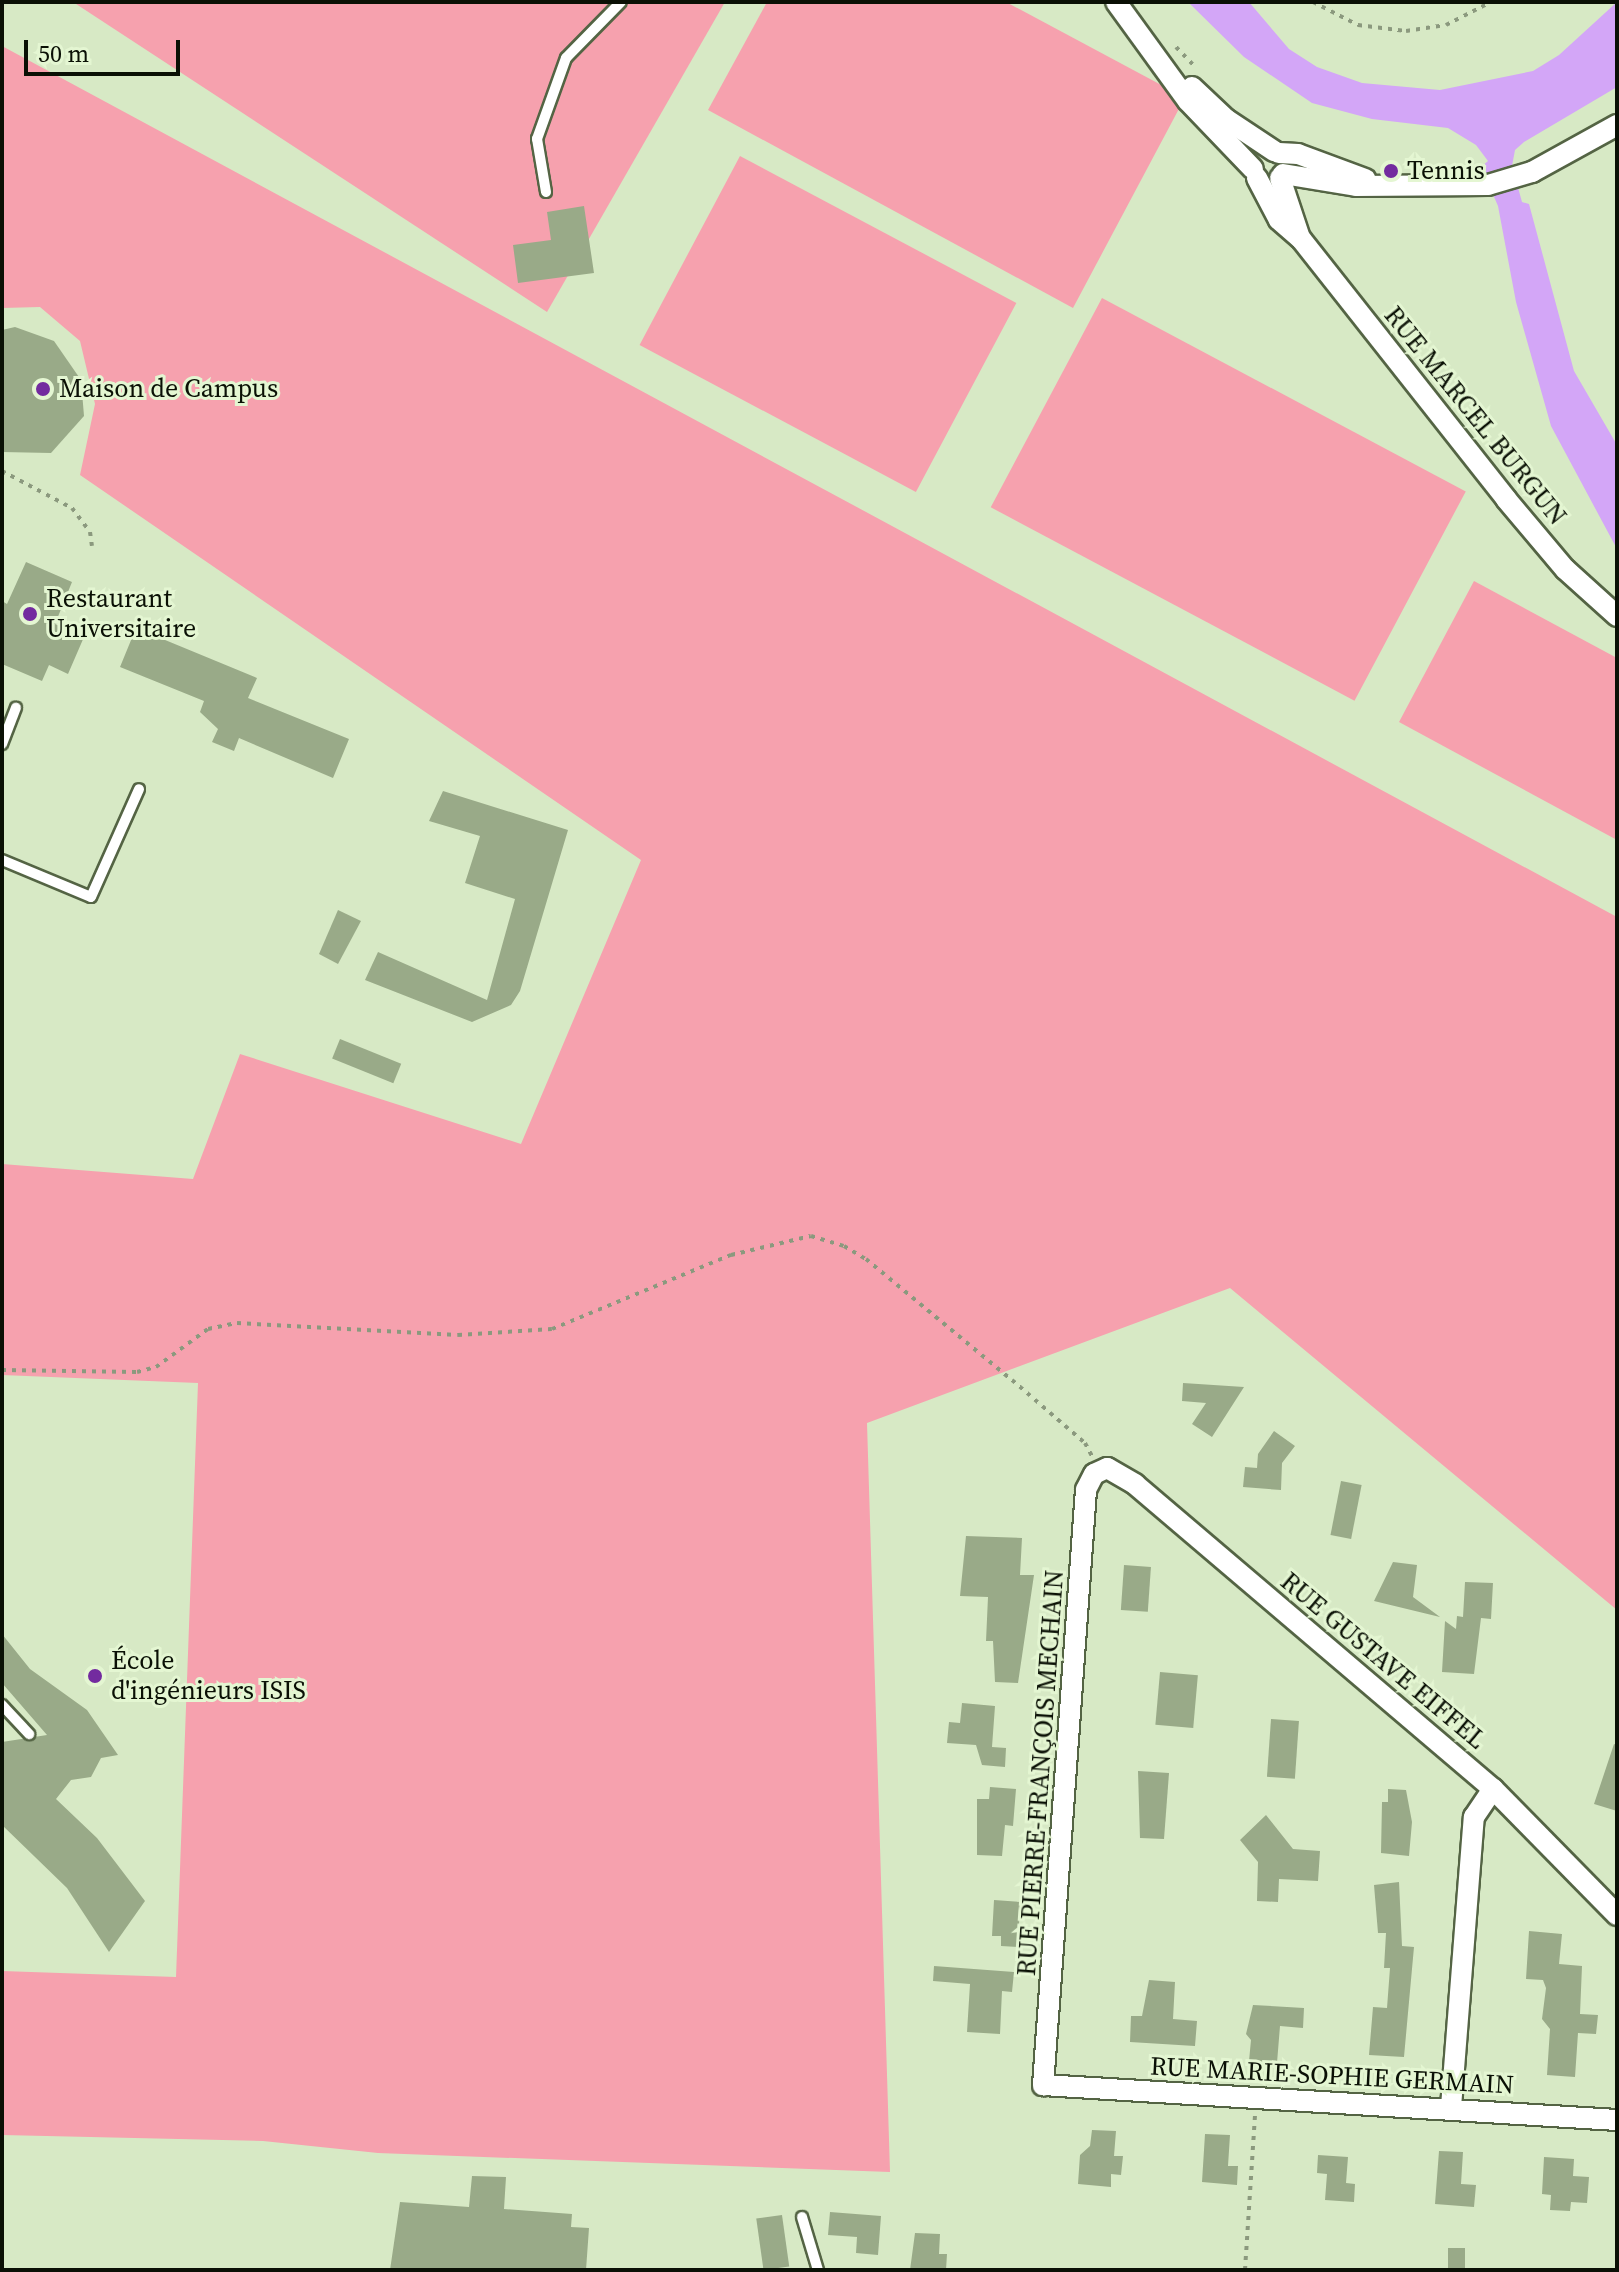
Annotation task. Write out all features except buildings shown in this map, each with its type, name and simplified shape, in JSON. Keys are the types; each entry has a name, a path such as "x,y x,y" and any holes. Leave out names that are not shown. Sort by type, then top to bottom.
{"street":[{"path":"1116,2 1160,57 1226,119 1276,152"},
{"name":"RUE MARCEL BURGUN","path":"1160,57 1188,101 1255,173 1279,220 1301,239 1565,569 1617,616"},
{"path":"1380,185 1298,154 1276,152 1257,155 1255,173 1266,182 1282,176 1356,186 1488,185 1532,172 1617,125"},
{"name":"RUE MARCEL BURGUN","path":"1276,152 1301,239"},
{"name":"RUE GUSTAVE EIFFEL","path":"1100,1469 1115,1470 1135,1484 1493,1789 1617,1915"},
{"name":"RUE PIERRE-FRANÇOIS MECHAIN","path":"1043,2085 1086,1490 1100,1469"},
{"path":"1451,2107 1474,1817 1493,1789"},
{"name":"RUE MARIE-SOPHIE GERMAIN","path":"1043,2085 1451,2107 1617,2120"}],"lane":[{"path":"546,192 537,139 566,58 621,2"},
{"path":"2,744 16,708"},
{"path":"2,860 91,897 139,789"},
{"path":"2,1705 29,1734"},
{"path":"802,2217 818,2270"}],"path":[{"path":"1313,2 1358,25 1406,31 1446,25 1491,2"},
{"path":"2,471 72,508 90,532 92,546"},
{"path":"2,1370 137,1372 156,1367 201,1334 237,1323 477,1335 552,1329 731,1255 776,1240 811,1236 856,1252 917,1300 1085,1443 1100,1469"},
{"path":"1245,2270 1256,2097"}],"shaded area":[{"path":"73,2 725,2 547,312"},
{"path":"767,2 1006,2 1165,87 1181,105 1073,308 708,110"},
{"path":"1188,2 1249,2 1289,49 1317,67 1362,83 1440,90 1533,71 1559,55 1617,2 1617,87 1524,142 1515,150 1512,166 1522,202 1529,204 1574,371 1617,445 1617,549 1551,426 1516,302 1498,206 1481,167 1488,161 1476,145 1448,128 1372,119 1312,103 1244,57"},
{"path":"2,46 1617,917 1617,1610 1230,1288 867,1423 890,2172 378,2153 263,2141 2,2135 2,1971 176,1977 198,1383 2,1375 2,1164 193,1179 240,1054 521,1144 641,860 80,475 95,404 80,341 40,307 2,308"},
{"path":"740,156 1016,303 916,492 640,345"},
{"path":"1102,298 1466,491 1355,701 991,507"},
{"path":"1474,581 1617,658 1617,840 1399,722"}],"place":[{"name":"Tennis","path":"1391,171"},
{"name":"Maison de Campus","path":"43,389"},
{"name":"Restaurant Universitaire","path":"30,614"},
{"name":"École d'ingénieurs ISIS","path":"95,1676"}]}
